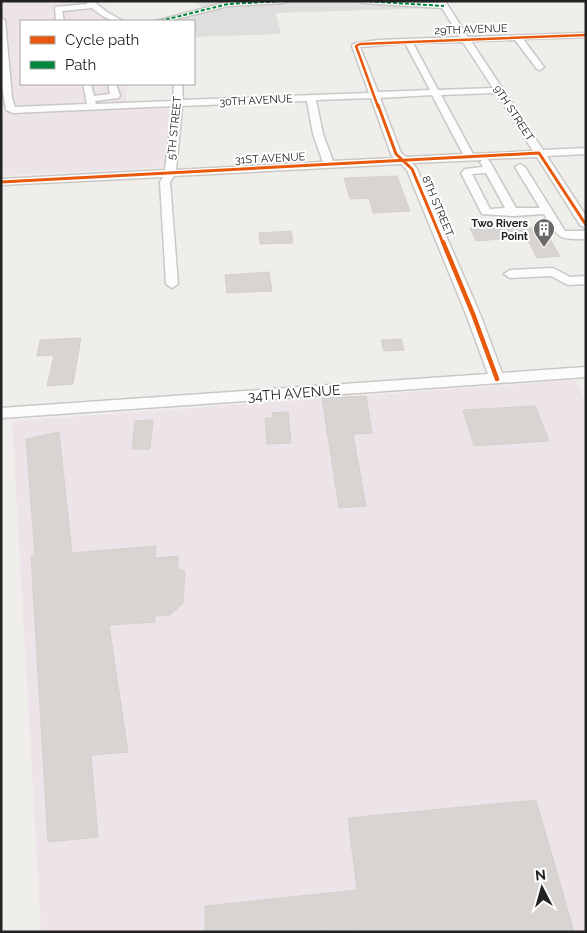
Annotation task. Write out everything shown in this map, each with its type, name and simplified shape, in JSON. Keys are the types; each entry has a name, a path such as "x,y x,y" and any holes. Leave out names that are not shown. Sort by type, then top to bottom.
{"street":[{"path":"164,20 228,4 284,1"},
{"path":"363,1 443,3"},
{"name":"9TH STREET","path":"443,3 585,223"},
{"path":"60,20 58,9 91,4 116,20"},
{"name":"30TH AVENUE","path":"1,20 7,98 9,108 13,110 91,103 178,104 499,90"},
{"name":"29TH AVENUE","path":"357,45 408,41 586,35"},
{"path":"517,37 540,67"},
{"path":"408,41 469,156"},
{"name":"8TH STREET","path":"357,45 396,154 412,170 473,314 497,379"},
{"path":"87,85 91,103 115,96 112,85"},
{"name":"5TH STREET","path":"172,284 165,182 170,173 178,104 178,85"},
{"path":"311,98 318,134 329,165"},
{"name":"31ST AVENUE","path":"1,182 586,151"},
{"path":"482,156 513,213"},
{"path":"520,167 563,235 586,234"},
{"path":"489,170 469,171 466,173 486,212 547,211"},
{"path":"554,223 585,223"},
{"path":"510,274 552,272 568,281 586,280"},
{"name":"34TH AVENUE","path":"1,413 586,372"}],"shaded area":[{"path":"1,1 84,1 112,20 20,20 20,85 127,85 126,103 1,107"},
{"path":"193,1 432,1 436,8 276,13 281,34 195,37 195,20 152,20 203,8"},
{"path":"169,106 167,167 1,176 1,113"},
{"path":"575,380 586,402 586,932 41,932 12,421"}],"building":[{"path":"397,176 410,211 373,213 369,198 350,199 344,178"},
{"name":"Two Rivers Point","path":"526,225 528,228 543,227 560,256 537,258 526,237 476,241 470,228"},
{"path":"291,231 293,243 260,244 259,233"},
{"path":"269,272 272,291 227,293 225,275"},
{"path":"81,338 73,384 47,386 54,355 37,356 40,340"},
{"path":"401,339 404,350 384,351 381,340"},
{"path":"366,396 372,433 353,434 366,506 339,508 322,398"},
{"path":"535,406 549,441 474,446 463,410"},
{"path":"288,412 291,443 267,444 265,418 273,418 272,413"},
{"path":"153,420 150,449 132,449 135,421"},
{"path":"59,432 72,553 156,546 155,558 178,556 178,568 185,572 183,603 170,615 155,616 155,622 109,625 128,752 91,755 98,837 48,842 31,556 35,556 26,439"},
{"path":"536,800 574,932 363,932 362,930 205,932 205,906 357,890 348,818"}],"marked path":[{"path":"164,20 228,4 284,1"},
{"path":"363,1 444,6"}],"cycle path":[{"path":"497,379 473,314 412,169 396,154 356,46 378,42 586,35"},
{"path":"1,182 539,153 586,225"}],"place":[{"name":"Two Rivers Point","path":"544,248"}]}
